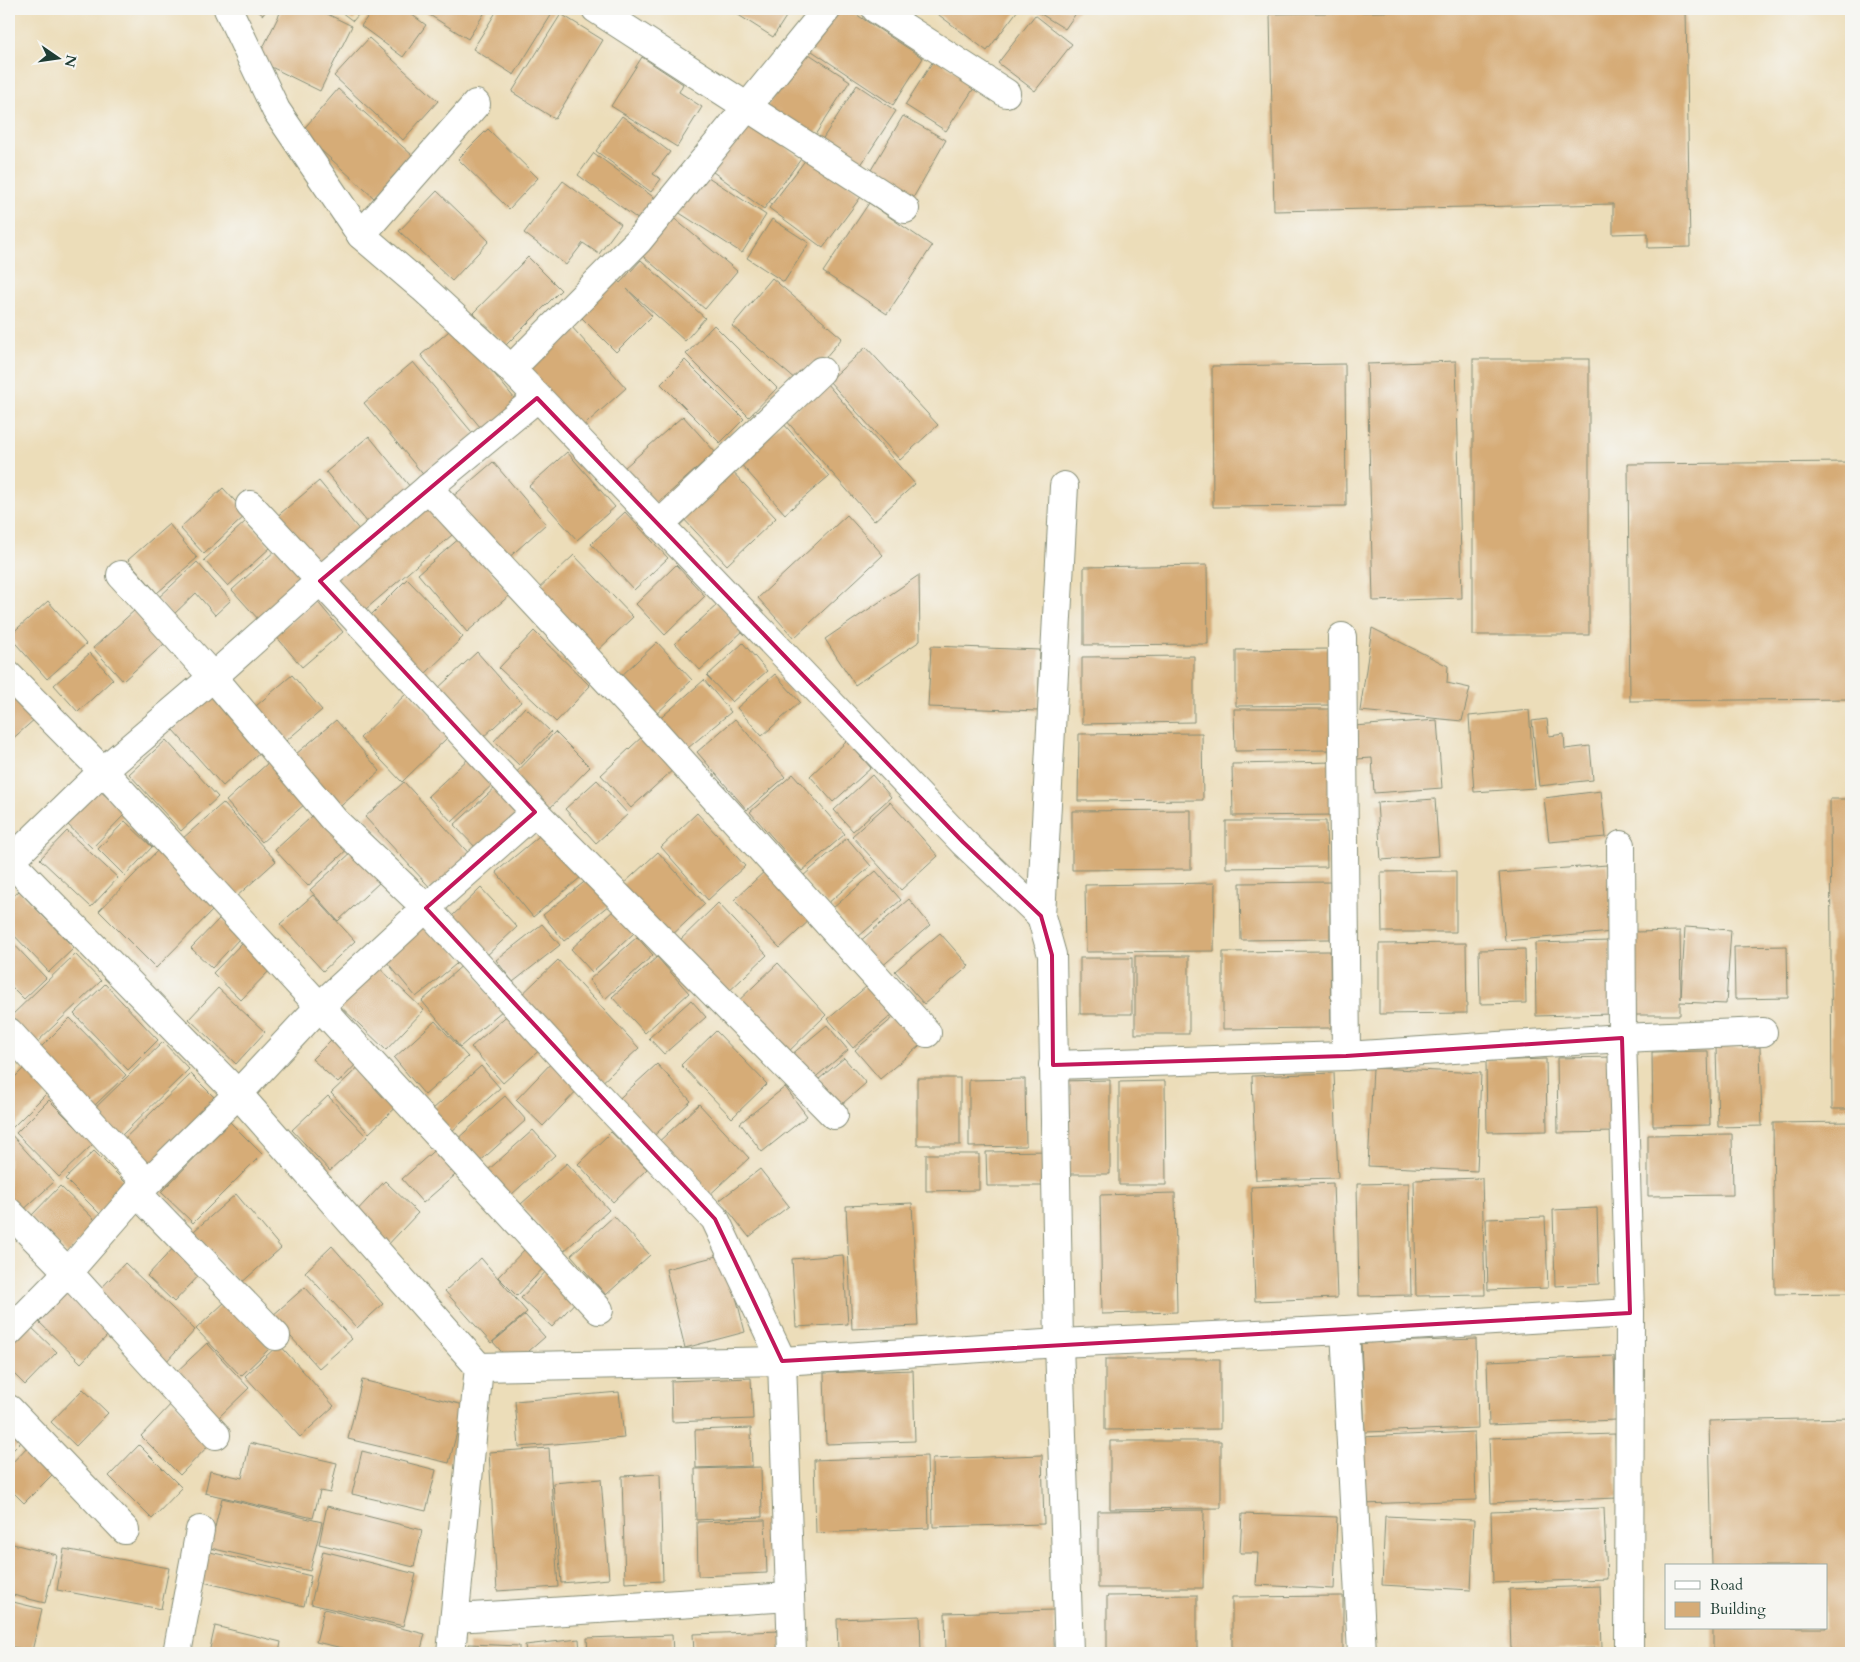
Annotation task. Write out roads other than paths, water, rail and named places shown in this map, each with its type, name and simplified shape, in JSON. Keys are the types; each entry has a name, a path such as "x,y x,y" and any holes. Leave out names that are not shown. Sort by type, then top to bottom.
{"street":[{"path":"228,9 276,110 361,235 423,288 511,369 964,842 1042,916"},
{"path":"596,9 905,209"},
{"path":"511,369 638,241 827,9"},
{"path":"876,9 1006,94"},
{"path":"361,235 476,104"},
{"path":"659,525 821,371"},
{"path":"451,1653 479,1367 238,1094 9,861 103,771 428,488 537,398"},
{"path":"1064,486 1042,916 1052,955 1059,1343 1069,1653"},
{"path":"428,488 647,723 927,1034"},
{"path":"250,505 535,812 834,1115"},
{"path":"120,575 213,677 334,820 426,908 585,1082 715,1218 782,1361 792,1653"},
{"path":"1342,637 1346,1056"},
{"path":"9,676 103,771 599,1310"},
{"path":"9,1332 68,1272 142,1188 238,1094 320,1006 426,908 535,812"},
{"path":"1621,845 1622,1038 1630,1313 1629,1653"},
{"path":"9,1032 142,1188 276,1336"},
{"path":"1053,1065 1346,1056 1622,1038 1764,1032"},
{"path":"9,1212 68,1272 216,1435"},
{"path":"479,1367 782,1361 1059,1343 1345,1330 1630,1313"},
{"path":"1345,1330 1362,1653"},
{"path":"9,1409 125,1530"},
{"path":"176,1653 200,1530"},
{"path":"455,1618 790,1597"}]}
